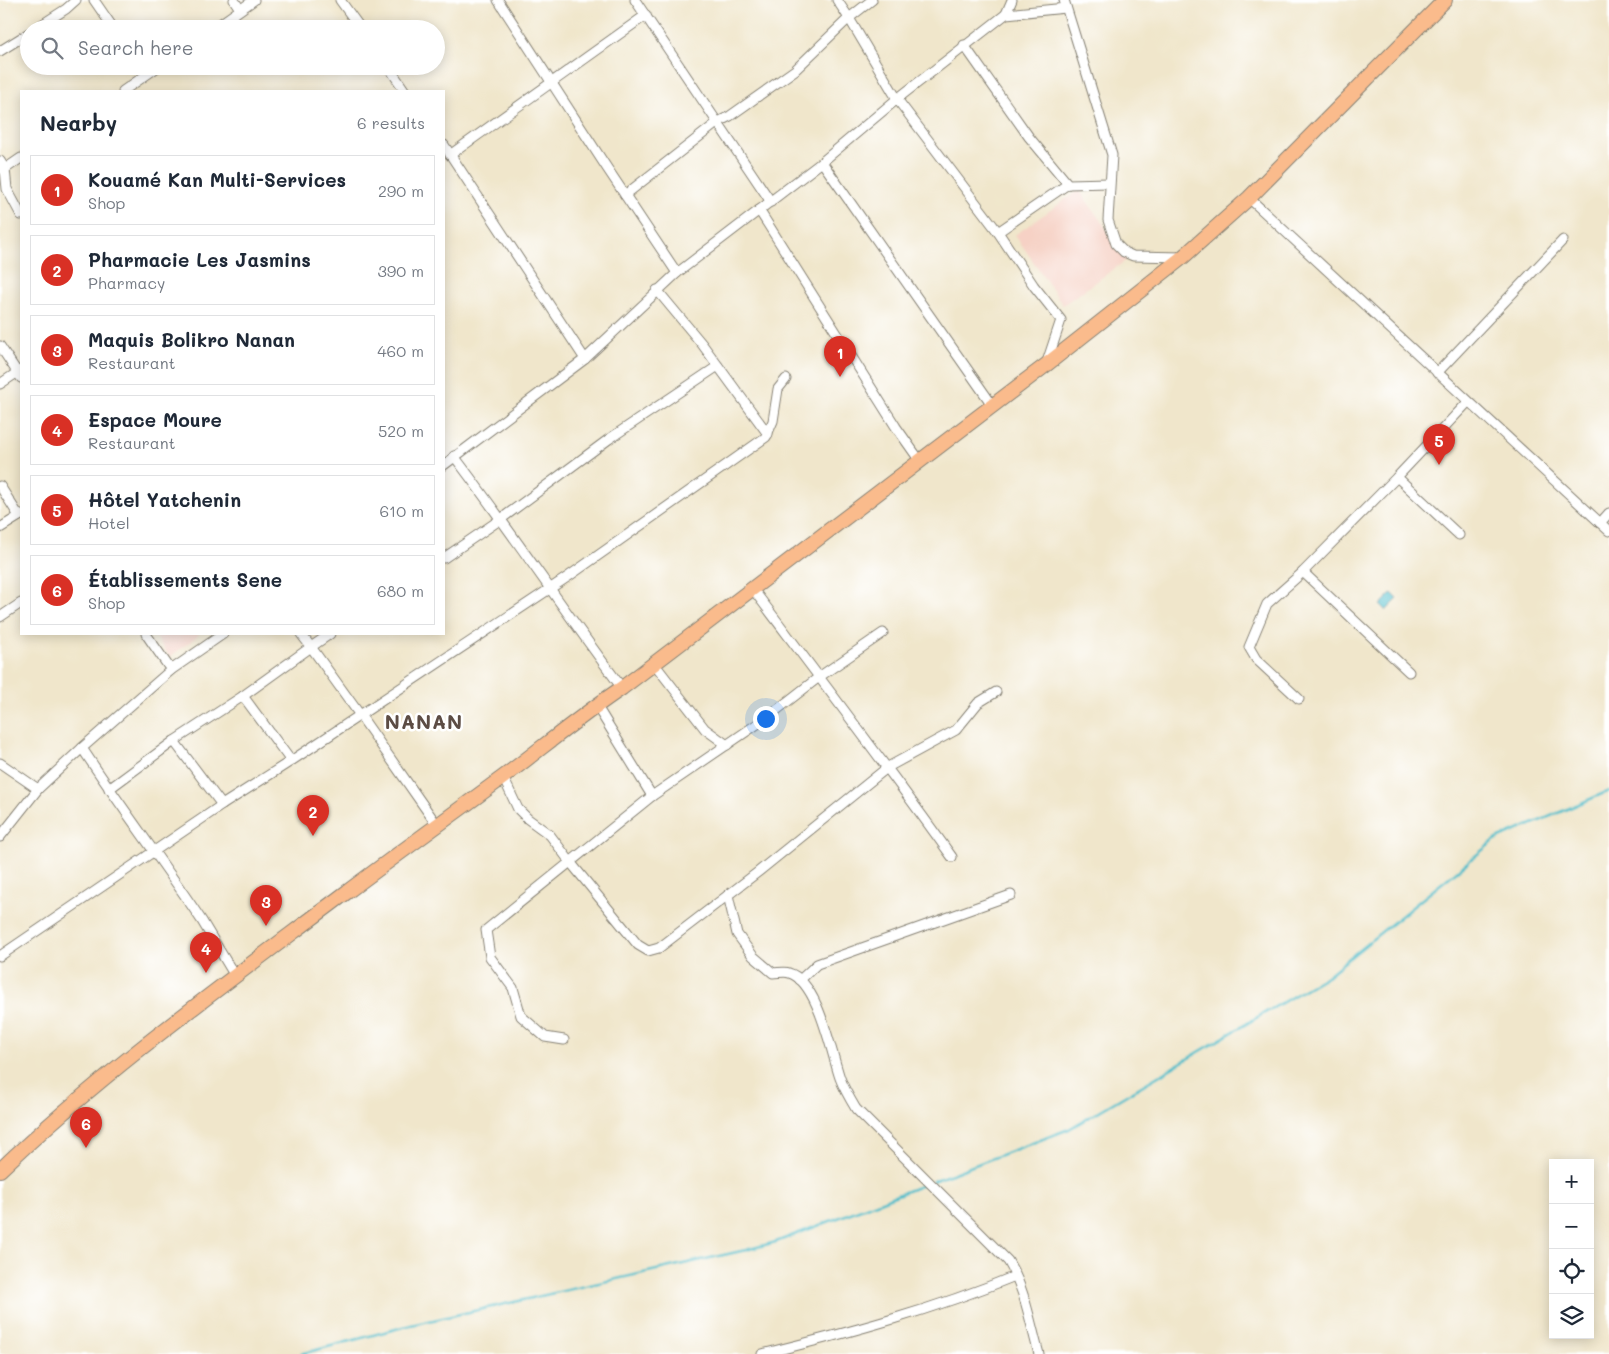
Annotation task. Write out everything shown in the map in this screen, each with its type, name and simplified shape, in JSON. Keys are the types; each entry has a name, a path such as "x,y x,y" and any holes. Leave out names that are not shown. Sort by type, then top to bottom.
{"highway":[{"path":"0,1170 83,1096 235,976 503,777 596,705 622,688 653,662 1046,365 1183,257 1249,198 1445,0"}],"street":[{"path":"49,20 76,0"},
{"path":"94,0 108,20"},
{"path":"234,0 240,9"},
{"path":"225,20 254,0"},
{"path":"340,0 354,20"},
{"path":"498,0 677,273"},
{"path":"635,0 771,202"},
{"path":"836,0 849,18 897,99 998,232 1034,286 1061,320 1046,365"},
{"path":"625,195 718,122 730,116 795,70 849,18 872,0"},
{"path":"1006,14 1012,0"},
{"path":"445,463 585,359 677,273 822,162 964,45 1006,14 1065,4 1112,155 1108,220 1116,244 1124,252 1134,256 1183,257"},
{"path":"450,155 646,16"},
{"path":"0,51 20,38"},
{"path":"964,45 1030,137 1068,184"},
{"path":"124,90 146,75"},
{"path":"394,75 404,90"},
{"path":"445,147 585,359"},
{"path":"20,158 2,166 7,189 20,214"},
{"path":"822,162 992,406"},
{"path":"998,232 1068,184 1109,183"},
{"path":"1249,198 1609,531"},
{"path":"759,210 896,427 920,461"},
{"path":"1437,373 1563,240"},
{"path":"657,290 702,344 768,434"},
{"path":"0,346 20,374 0,384"},
{"path":"445,557 501,520 609,439 718,366"},
{"path":"0,956 222,805 291,761 641,526 766,437 773,421 778,389 786,379"},
{"path":"1299,699 1256,659 1249,647 1267,604 1303,572 1468,402"},
{"path":"454,456 622,688"},
{"path":"1397,477 1459,535"},
{"path":"0,486 20,515 0,528"},
{"path":"1600,523 1609,513"},
{"path":"1303,572 1410,672"},
{"path":"752,588 888,767 952,856"},
{"path":"0,617 20,604"},
{"path":"564,1040 545,1036 521,1016 513,988 490,956 486,930 652,796 769,716 819,677 883,633"},
{"path":"147,635 171,670"},
{"path":"0,837 38,789 82,748 171,670 222,635"},
{"path":"302,635 437,825"},
{"path":"108,788 329,635"},
{"path":"653,662 705,729 727,745"},
{"path":"503,777 518,809 528,820 550,834 571,863 638,945 648,951 659,948 888,767 956,730 978,703 996,692"},
{"path":"243,696 291,761"},
{"path":"596,705 652,796"},
{"path":"174,741 222,805"},
{"path":"82,748 202,922 235,976"},
{"path":"0,763 38,789"},
{"path":"800,980 817,964 1011,894"},
{"path":"728,895 737,934 753,956 773,973 788,972 800,980 813,996 841,1079 856,1109 1008,1261 1028,1308 1039,1354"},
{"path":"762,1354 907,1316 1015,1276"}],"shaded area":[{"path":"1079,190 1128,259 1063,305 1015,235"},
{"path":"155,635 199,635 170,657"}],"water":[{"path":"1392,593 1398,599 1386,611 1380,605"}],"waterway":[{"path":"933,1181 1069,1129 1327,976 1495,840 1609,791"},
{"path":"301,1354 411,1325 776,1242 928,1183"}],"place":[{"name":"Kouamé Kan Multi-Services","path":"840,377"},
{"name":"Hôtel Yatchenin","path":"1439,465"},
{"name":"Pharmacie Les Jasmins","path":"313,836"},
{"name":"Maquis Bolikro Nanan","path":"266,926"},
{"name":"Espace Moure","path":"206,973"},
{"name":"Établissements Sene","path":"86,1148"}],"district":[{"name":"NANAN","path":"424,721"}]}
